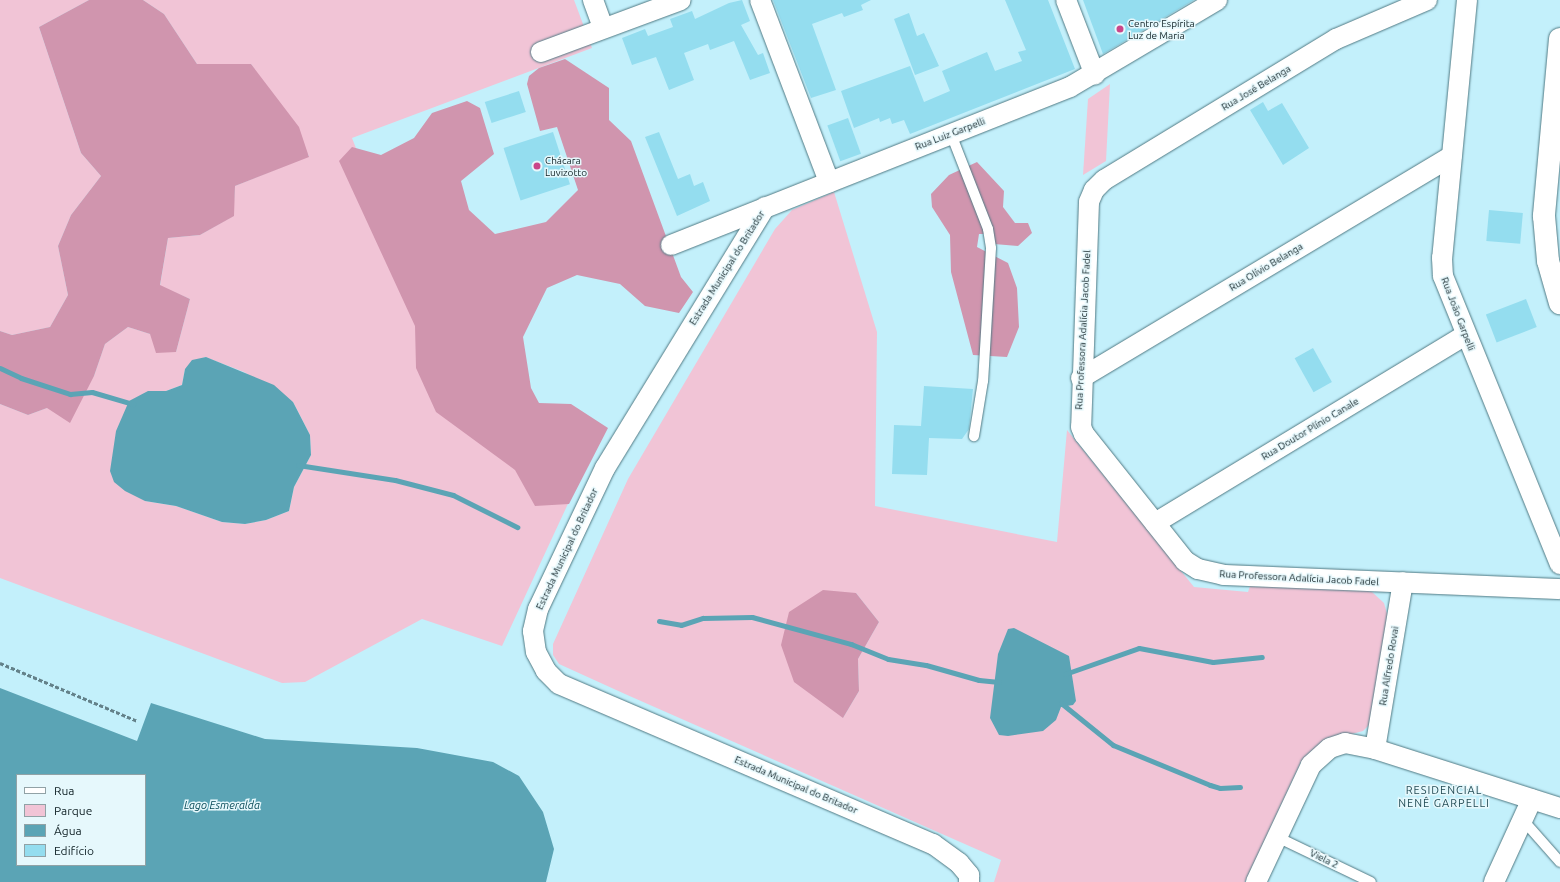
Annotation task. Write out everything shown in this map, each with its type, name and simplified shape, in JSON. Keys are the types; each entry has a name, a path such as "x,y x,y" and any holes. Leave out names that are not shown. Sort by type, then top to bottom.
{"street":[{"path":"592,0 603,28"},
{"path":"541,52 681,0"},
{"path":"760,0 829,182"},
{"path":"1066,0 1095,75"},
{"name":"Rua Luiz Garpelli","path":"671,245 1070,87 1095,75 1217,0"},
{"name":"Rua José Belanga","path":"1094,190 1104,180 1336,39 1427,0"},
{"name":"Rua João Garpelli","path":"1467,0 1442,258 1448,293 1560,564"},
{"path":"1560,39 1544,216 1548,261 1560,303"},
{"name":"Rua Olívio Belanga","path":"1081,378 1452,156"},
{"name":"Rua Professora Adalícia Jacob Fadel","path":"1094,190 1089,202 1080,418 1084,434 1186,561 1198,569 1212,574 1560,588"},
{"name":"Estrada Municipal do Britador","path":"764,207 605,468 538,609 533,631 536,652 546,672 560,684 933,844 959,863 968,875 970,882"},
{"name":"Rua Doutor Plínio Canale","path":"1155,523 1466,335"},
{"name":"Rua Alfredo Rovai","path":"1375,749 1402,582"},
{"path":"1256,882 1311,765 1319,756 1330,748 1345,743 1375,749 1560,808"},
{"path":"1494,882 1532,799"}],"lane":[{"path":"951,134 988,230 991,248 983,381 974,436"},
{"path":"1523,820 1560,862"},
{"name":"Viela 2","path":"1277,837 1371,882"}],"path":[{"path":"0,662 137,721"}],"green space":[{"path":"0,0 89,0 39,27 81,153 101,176 71,215 58,246 68,295 50,327 12,335 0,331"},
{"path":"143,0 574,0 592,48 352,138 466,428 579,480 502,646 422,619 305,682 282,683 0,578 0,404 28,415 47,408 94,376 105,344 128,327 150,334 176,352 190,299 160,286 168,238 200,235 233,216 235,186 309,156 251,64 197,64 164,14","holes":["205,357 244,372 293,402 310,435 311,455 294,487 289,511 266,520 245,524 222,522 176,506 145,501 148,391 166,391 182,385 185,369"]},
{"path":"1110,84 1106,161 1083,175 1088,99"},
{"path":"834,192 877,332 875,506 1057,542 1067,430 1194,587 1248,592 1250,586 1361,589 1372,592 1384,603 1388,617 1369,725 1363,731 1333,739 1301,762 1245,882 994,882 1001,860 559,664 553,655 553,644 628,479 775,229 792,210","holes":["856,593 879,622 858,659 859,691 843,718"]}],"shaded area":[{"path":"89,0 143,0 164,14 197,64 251,64 299,127 309,157 235,186 234,216 200,235 168,238 160,285 190,299 176,352 156,353 150,334 128,327 105,344 94,376 70,423 47,408 28,415 0,404 0,331 12,335 50,327 68,295 58,246 71,215 101,176 81,153 39,27"},
{"path":"565,59 609,88 609,120 631,141 681,277 693,292 679,313 645,306 620,284 577,275 547,288 523,337 531,388 539,403 571,404 608,428 569,504 535,506 515,470 436,412 416,368 415,326 339,161 352,147 381,155 414,138 432,113 467,101 480,108 494,154 461,181 469,210 495,234 546,222 578,190 557,127 540,131 527,84 529,76 539,68"},
{"path":"977,162 1004,191 1003,207 1015,223 1028,223 1032,233 1018,246 994,244 988,234 979,234 977,247 1008,263 1017,288 1019,327 1007,357 973,355 951,272 950,235 932,207 931,194 949,175"},
{"path":"823,590 856,593 879,622 858,659 859,691 843,718 794,682 781,645 789,612"}],"water":[{"path":"206,357 274,385 293,402 310,435 311,455 294,487 289,511 266,520 245,524 222,522 176,506 145,501 125,491 114,482 110,471 116,431 129,401 148,391 166,391 182,385 185,369 192,360"},
{"path":"1014,628 1069,656 1076,701 1073,705 1061,707 1056,720 1043,731 1008,736 999,735 990,718 998,654 1008,629"},
{"name":"Lago Esmeralda","path":"0,688 137,741 151,703 265,739 417,748 493,762 519,776 543,812 554,849 546,882 0,882"}],"building":[{"path":"742,0 750,21 741,25 758,55 763,53 770,73 750,80 734,41 710,50 708,44 684,53 694,80 669,90 656,57 632,65 622,38 645,29 648,36 673,27 670,19 692,11 695,19 729,3"},
{"path":"773,0 871,0 861,5 863,10 844,17 842,13 812,24 836,90 811,98"},
{"path":"1005,0 1048,0 1075,69 910,134 904,120 892,124 890,118 880,122 879,118 854,128 841,91 910,66 924,102 950,91 942,71 987,52 995,71 1022,61 1018,52 1026,50"},
{"name":"Centro Espírita Luz de Maria","path":"1083,0 1194,0 1103,54"},
{"path":"909,13 917,36 924,33 939,66 915,75 894,19"},
{"path":"519,91 526,112 492,123 485,102"},
{"path":"1263,102 1268,111 1282,103 1309,148 1283,165 1250,110"},
{"path":"848,118 861,154 840,161 827,126"},
{"name":"Chácara Luvizotto","path":"553,132 570,184 521,200 504,148"},
{"path":"659,132 678,179 690,174 694,186 703,182 710,201 677,216 645,137"},
{"path":"1489,210 1523,213 1520,244 1486,241"},
{"path":"1526,299 1537,327 1497,342 1486,314"},
{"path":"1313,348 1332,382 1314,392 1295,358"},
{"path":"924,386 973,389 969,429 962,439 929,438 927,475 892,474 894,425 921,426"}],"waterway":[{"path":"0,368 21,378 70,394 92,392 133,404"},
{"path":"298,465 395,480 453,495 517,527"},
{"path":"659,621 681,625 703,618 752,617 851,644 888,659 926,665 979,680 999,682"},
{"path":"1065,674 1139,648 1213,662 1262,657"},
{"path":"1061,703 1113,745 1210,785 1220,788 1240,787"}],"place":[{"name":"Centro Espírita Luz de Maria","path":"1120,29"},
{"name":"Chácara Luvizotto","path":"537,166"}],"district":[{"name":"RESIDENCIAL NENÊ GARPELLI","path":"1444,797"}]}
